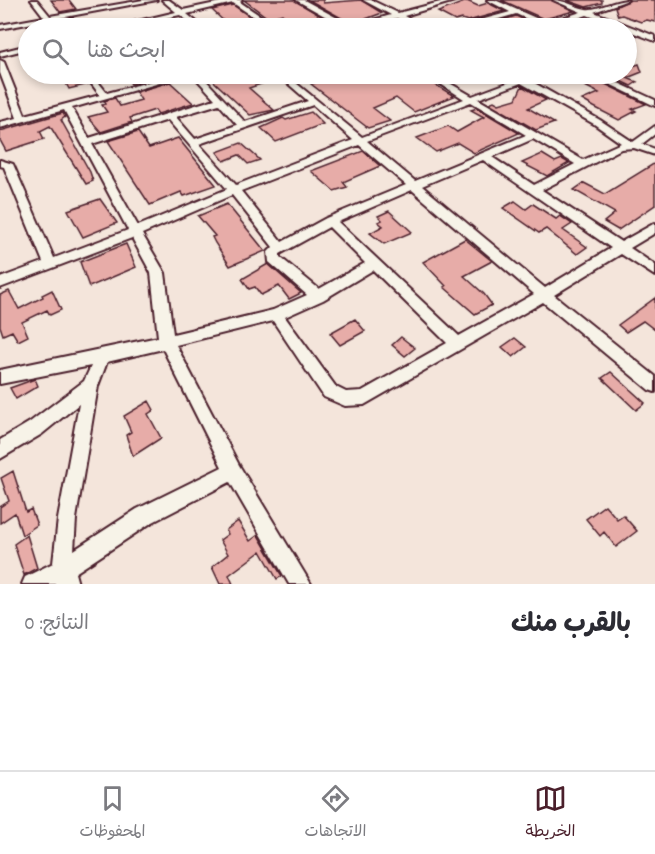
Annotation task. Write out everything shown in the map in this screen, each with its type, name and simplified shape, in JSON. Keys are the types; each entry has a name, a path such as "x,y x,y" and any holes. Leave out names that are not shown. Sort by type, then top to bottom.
{"street":[{"path":"34,0 49,18"},
{"path":"103,0 120,18"},
{"path":"56,18 154,0"},
{"path":"165,0 187,18"},
{"path":"299,0 332,18"},
{"path":"366,0 402,18"},
{"path":"430,0 440,4"},
{"path":"390,18 455,0"},
{"path":"490,0 527,18"},
{"path":"556,0 601,18"},
{"path":"572,18 623,0"},
{"path":"162,18 236,1 259,18"},
{"path":"497,18 516,12"},
{"path":"6,34 1,26 18,24"},
{"path":"637,36 655,29"},
{"path":"637,32 655,39"},
{"path":"0,54 12,47 18,47"},
{"path":"0,62 22,118"},
{"path":"96,84 105,96"},
{"path":"0,125 143,84"},
{"path":"205,84 244,126"},
{"path":"293,84 543,295 655,385"},
{"path":"447,84 582,164"},
{"path":"0,283 135,232 360,140 509,84"},
{"path":"531,84 632,144 655,152"},
{"path":"614,84 655,103"},
{"path":"87,142 219,101"},
{"path":"192,143 314,102"},
{"path":"66,106 158,273 166,340 233,471 302,584"},
{"path":"170,116 280,248"},
{"path":"533,190 606,151 632,144 655,129"},
{"path":"318,296 273,259 272,254 330,221 534,135"},
{"path":"484,156 655,271"},
{"path":"0,163 8,164 50,264"},
{"path":"330,221 457,344"},
{"path":"276,315 325,386 337,396 345,399 364,398 543,295 655,227"},
{"path":"0,377 102,357 276,315 318,296 373,264"},
{"path":"66,576 67,519 90,386 102,357"},
{"path":"0,450 36,428 90,386"},
{"path":"32,584 66,576 144,516 233,471"}],"building":[{"path":"51,0 69,0 76,9 60,12"},
{"path":"244,0 294,0 324,18 287,18 282,14 268,18"},
{"path":"309,0 323,0 323,3 361,0 382,13 368,18 341,18"},
{"path":"501,0 551,0 574,11 542,18"},
{"path":"566,0 602,0 602,3 586,7"},
{"path":"630,0 655,0 655,22 647,20 641,22 637,18 618,16 615,7"},
{"path":"467,1 478,6 488,3 504,11 479,18 449,18 438,12"},
{"path":"233,5 252,18 220,18 212,10"},
{"path":"639,64 642,72 637,74 637,65"},
{"path":"66,84 89,84 69,89"},
{"path":"163,84 172,84 193,103 158,114 155,110 130,118 132,122 101,132 88,117 107,112 102,105 106,104 104,101 115,98 120,106 141,100 136,92"},
{"path":"217,84 261,84 249,88 274,110 250,115"},
{"path":"311,84 434,84 454,96 414,112 396,98 373,108 390,121 368,128"},
{"path":"581,84 605,84 646,104 632,109 636,111 619,120 582,100 599,93"},
{"path":"522,86 546,100 528,108 554,123 536,130 489,103 494,101 499,104 516,99"},
{"path":"477,108 519,133 474,153 458,143 436,152 417,138 448,126 457,132 484,117 471,110"},
{"path":"311,112 323,124 276,142 261,128 283,118 286,120"},
{"path":"63,113 65,117 61,120 93,181 86,184 50,126 40,131 44,139 6,151 0,140 0,131"},
{"path":"138,132 149,148 178,138 216,185 184,196 181,192 150,205 108,141"},
{"path":"241,143 260,160 248,164 239,155 224,161 217,152"},
{"path":"363,151 380,166 343,182 347,187 334,191 311,171"},
{"path":"542,154 555,162 562,159 569,163 547,176 522,163"},
{"path":"655,163 655,205 618,230 604,222 615,213 574,190 584,183 605,194"},
{"path":"100,199 117,223 83,237 68,210"},
{"path":"515,201 526,209 533,204 556,219 560,216 572,224 563,230 587,247 577,254 546,229 539,233 503,208"},
{"path":"227,204 265,251 230,266 212,237 215,236 198,216"},
{"path":"389,211 412,232 384,244 370,233 383,226 378,222 382,220 378,216"},
{"path":"465,239 492,261 464,276 484,294 492,305 475,314 444,287 446,286 423,262"},
{"path":"126,244 136,267 89,287 80,262"},
{"path":"268,264 301,293 289,299 279,286 261,295 255,287 249,289 242,279"},
{"path":"52,290 61,310 50,315 47,310 22,322 28,336 18,341 12,331 3,335 0,326 0,295 9,291 19,309"},
{"path":"655,298 655,330 643,321 626,332 618,325"},
{"path":"355,319 365,331 340,345 330,333"},
{"path":"401,337 415,348 405,356 392,345"},
{"path":"515,338 526,347 513,357 502,347"},
{"path":"611,372 645,403 636,410 602,378"},
{"path":"35,379 38,386 16,399 10,388"},
{"path":"149,401 154,410 148,414 161,438 133,456 126,435 131,432 124,416"},
{"path":"13,471 26,512 31,509 37,525 22,535 15,513 0,523 0,507 9,501 1,478"},
{"path":"605,505 617,519 623,515 637,531 616,547 604,532 600,536 586,519"},
{"path":"238,521 250,541 258,535 282,576 277,579 261,551 229,575 233,584 220,584 212,567 228,554 220,540 228,534 226,530"},
{"path":"27,535 37,568 24,575 14,544"}]}
